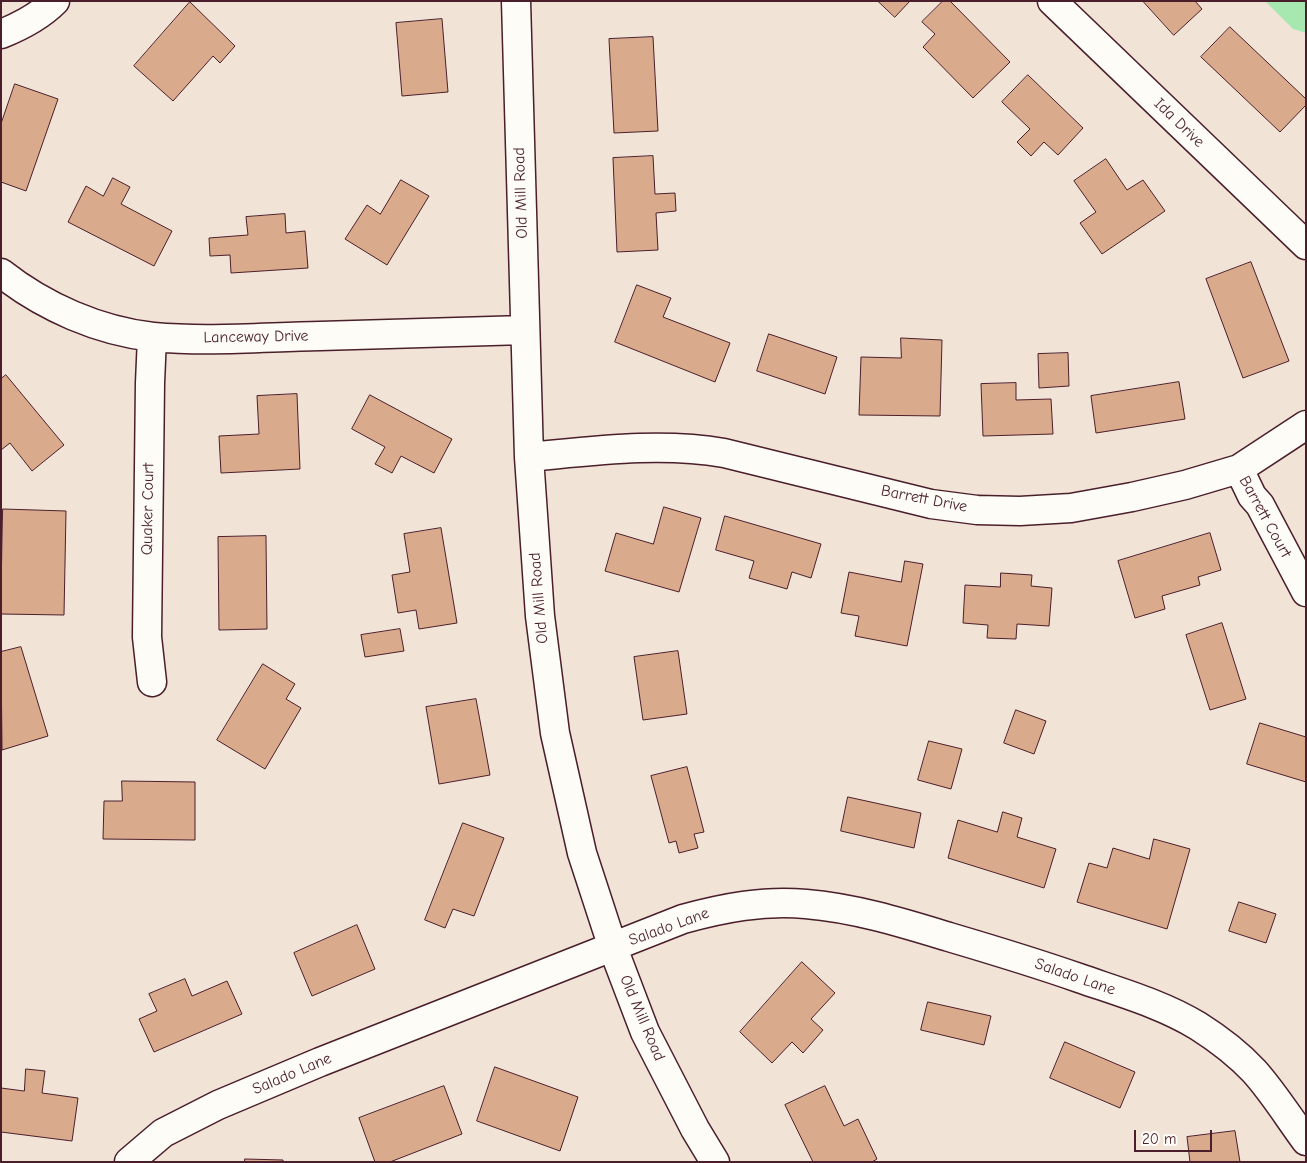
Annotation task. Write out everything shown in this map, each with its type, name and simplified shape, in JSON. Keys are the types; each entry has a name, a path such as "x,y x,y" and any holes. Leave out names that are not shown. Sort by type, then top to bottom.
{"street":[{"path":"1,34 20,27 55,1"},
{"name":"Old Mill Road","path":"516,1 529,457 540,616 555,733 582,853 613,948 645,1032 695,1129 715,1162"},
{"name":"Ida Drive","path":"1052,1 1306,245"},
{"name":"Lanceway Drive","path":"1,273 35,296 99,326 152,336 208,339 525,330"},
{"name":"Quaker Court","path":"152,336 147,637 152,682"},
{"name":"Barrett Drive","path":"529,457 633,447 697,449 724,453 931,504 977,510 1020,511 1071,508 1132,498 1239,469 1306,425"},
{"name":"Barrett Court","path":"1239,469 1306,592"},
{"name":"Salado Lane","path":"129,1162 163,1133 218,1105 320,1062 683,919 736,907 771,903 806,904 835,908 898,921 1059,971 1137,998 1198,1026 1238,1056 1254,1072 1306,1141"}],"green space":[{"path":"1265,1 1306,1 1306,33 1293,29"}],"building":[{"path":"878,1 910,1 895,17"},
{"path":"943,1 950,1 1010,62 973,98 923,47 935,34 922,22"},
{"path":"1143,1 1195,1 1202,9 1174,35"},
{"path":"190,2 235,46 220,63 213,56 173,101 134,66"},
{"path":"442,19 448,92 402,96 396,23"},
{"path":"1230,27 1306,99 1306,105 1280,132 1201,57"},
{"path":"653,37 658,131 614,133 609,39"},
{"path":"1028,75 1083,128 1058,155 1044,142 1031,156 1017,142 1030,129 1002,102"},
{"path":"15,84 58,99 26,191 1,182 1,124"},
{"path":"653,156 655,194 675,193 676,211 656,213 658,250 617,252 613,158"},
{"path":"1106,159 1127,190 1143,180 1165,211 1102,254 1080,223 1096,212 1074,181"},
{"path":"113,178 130,187 121,204 172,231 154,266 68,222 86,186 103,196"},
{"path":"401,180 429,196 387,265 345,239 367,205 380,214"},
{"path":"285,214 286,233 305,231 308,268 231,273 230,255 210,256 209,238 248,235 246,217"},
{"path":"1251,262 1289,361 1243,378 1206,279"},
{"path":"637,285 671,298 663,317 730,343 715,382 615,342"},
{"path":"769,334 837,357 825,394 757,371"},
{"path":"901,338 942,340 940,416 859,415 861,357 901,358"},
{"path":"1068,353 1069,386 1039,388 1038,354"},
{"path":"6,375 64,445 32,471 10,443 1,450 1,379"},
{"path":"1179,382 1185,419 1096,433 1091,396"},
{"path":"1016,383 1016,400 1051,399 1053,434 983,436 981,384"},
{"path":"297,394 300,469 221,473 219,436 259,434 257,396"},
{"path":"370,395 452,439 434,473 401,456 392,473 375,464 385,447 352,429"},
{"path":"664,507 701,518 679,592 605,571 616,533 653,544"},
{"path":"3,509 66,511 64,615 1,614"},
{"path":"725,516 821,544 811,578 792,572 787,589 749,578 754,561 716,550"},
{"path":"441,528 457,623 419,629 416,610 398,613 392,575 410,572 404,534"},
{"path":"1210,533 1221,570 1198,577 1200,585 1162,596 1165,609 1135,618 1118,561"},
{"path":"266,536 267,629 219,630 218,537"},
{"path":"905,561 923,564 907,646 855,636 859,616 841,613 849,572 901,582"},
{"path":"1001,573 1032,575 1031,586 1052,588 1049,626 1017,624 1016,639 987,638 988,625 963,623 965,585 1000,587"},
{"path":"1222,623 1246,699 1210,710 1186,635"},
{"path":"400,629 404,651 365,657 361,635"},
{"path":"21,647 48,736 2,750 1,652"},
{"path":"678,651 687,714 643,720 634,657"},
{"path":"263,664 295,684 286,699 301,708 265,769 217,740"},
{"path":"476,699 490,775 439,784 426,707"},
{"path":"1016,710 1046,721 1034,754 1004,743"},
{"path":"1260,723 1306,737 1306,782 1247,764"},
{"path":"929,741 962,749 951,789 918,780"},
{"path":"687,767 704,832 694,834 698,848 679,853 676,841 669,843 651,776"},
{"path":"122,781 195,782 195,840 103,839 104,801 122,801"},
{"path":"848,797 921,813 914,848 841,831"},
{"path":"1003,812 1022,818 1017,837 1056,849 1044,888 948,858 958,820 997,832"},
{"path":"463,823 504,838 474,916 453,909 445,928 425,920"},
{"path":"1154,839 1190,849 1167,929 1077,902 1089,863 1107,868 1113,848 1149,859"},
{"path":"1239,902 1276,914 1266,943 1229,931"},
{"path":"357,925 375,969 312,996 294,953"},
{"path":"802,962 835,993 811,1019 823,1030 803,1053 792,1042 772,1063 740,1032"},
{"path":"185,979 192,996 227,981 242,1014 154,1052 139,1019 157,1011 149,994"},
{"path":"928,1002 991,1016 984,1045 921,1030"},
{"path":"1065,1042 1135,1072 1120,1108 1050,1078"},
{"path":"495,1067 578,1097 560,1151 477,1121"},
{"path":"26,1069 45,1071 42,1093 78,1098 72,1141 1,1132 1,1088 24,1091"},
{"path":"444,1086 462,1134 390,1162 375,1162 359,1118"},
{"path":"825,1086 844,1126 858,1119 877,1159 872,1162 813,1162 785,1105"},
{"path":"1235,1131 1240,1162 1190,1162 1187,1137"},
{"path":"245,1159 283,1160 283,1162 245,1162"}]}
